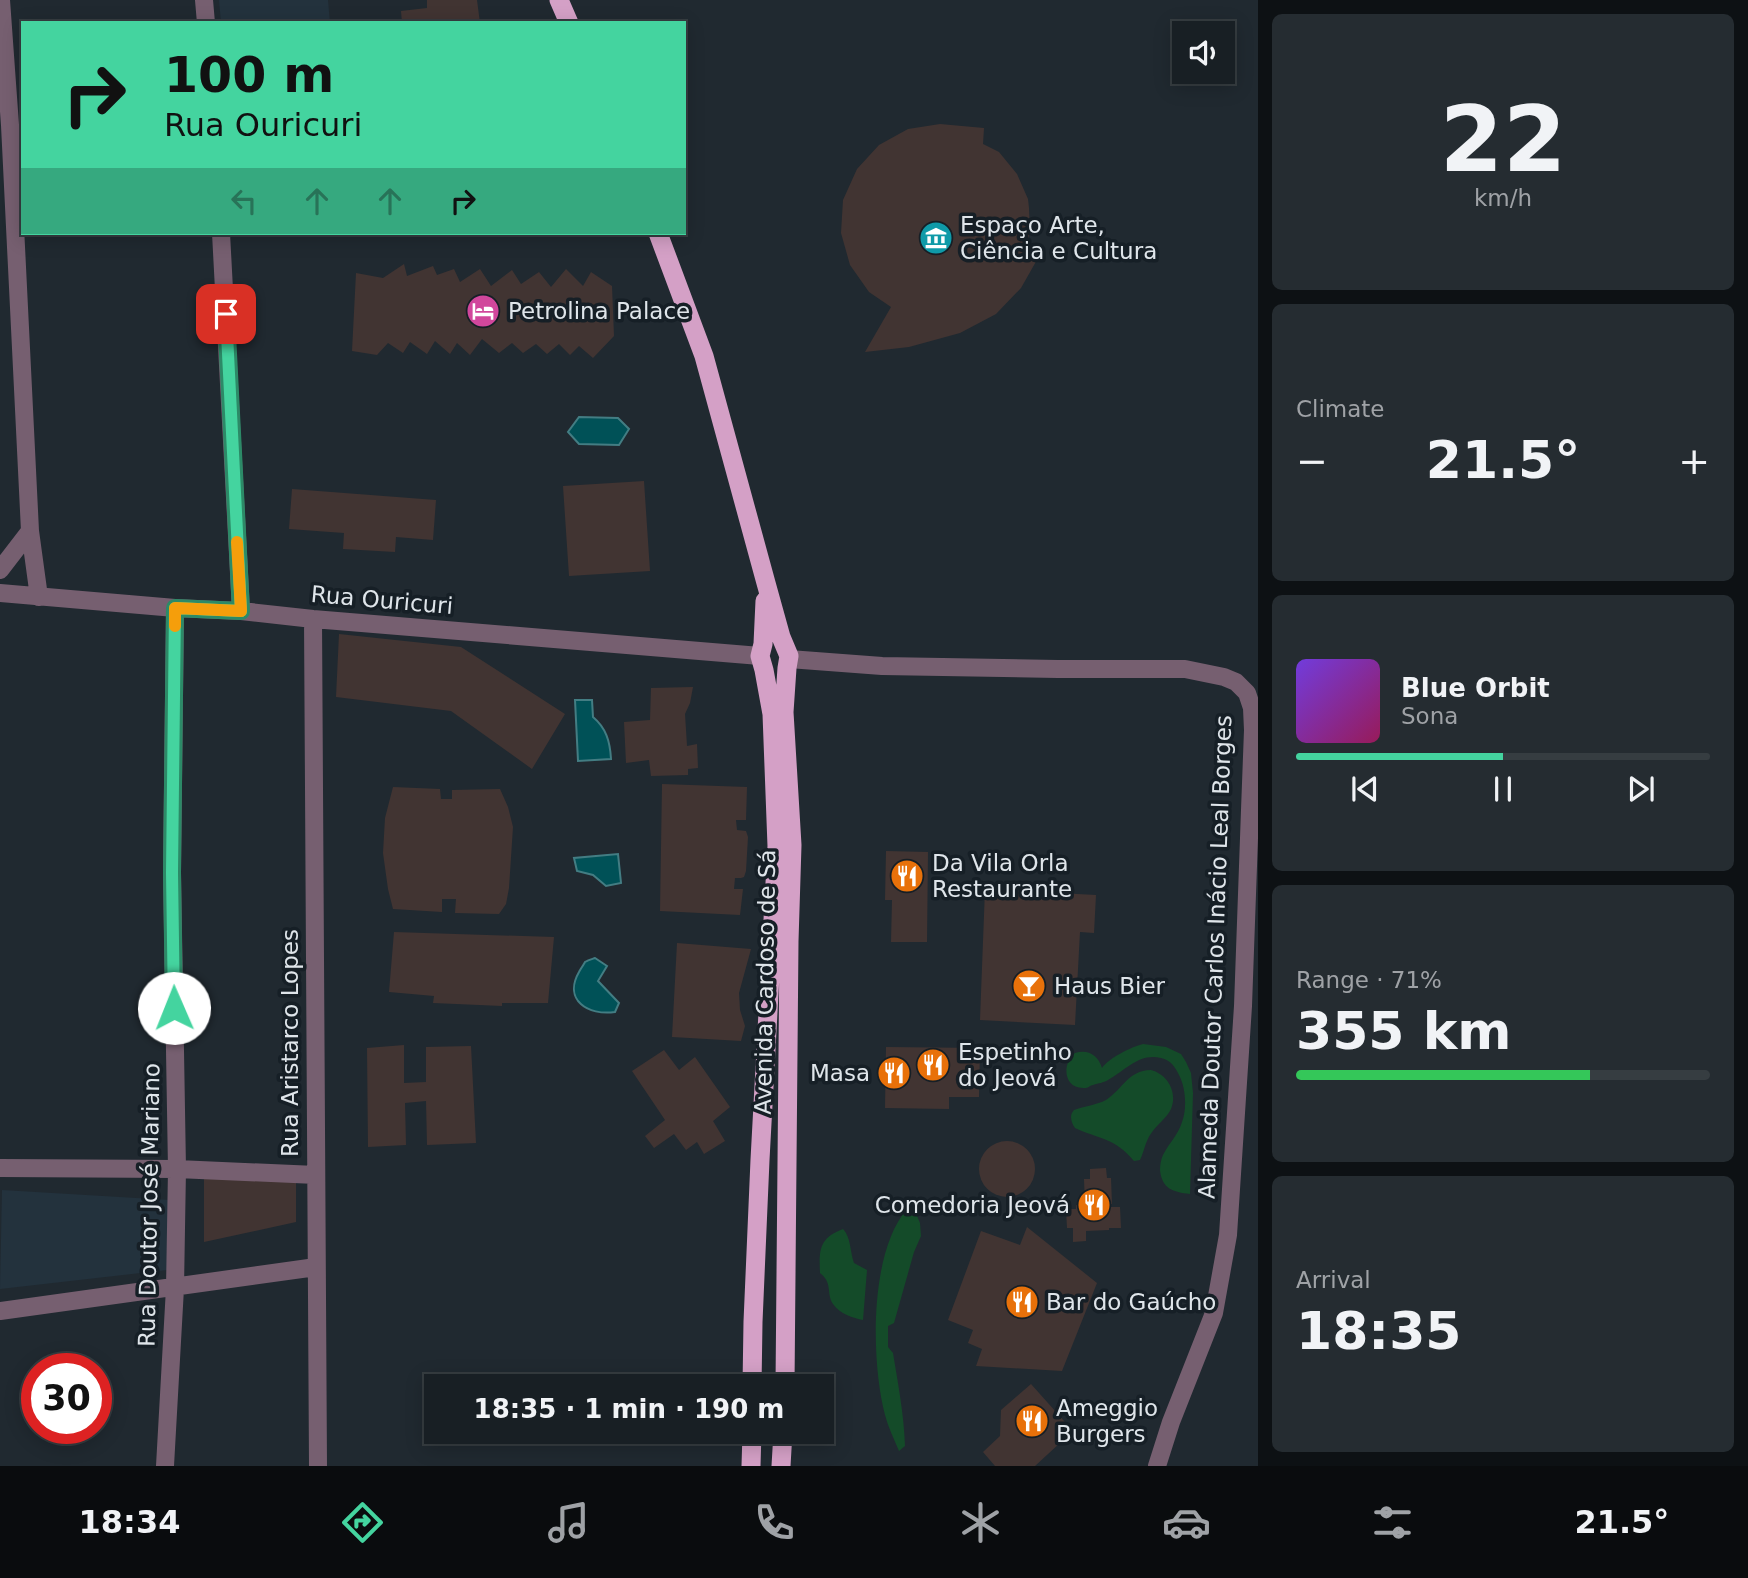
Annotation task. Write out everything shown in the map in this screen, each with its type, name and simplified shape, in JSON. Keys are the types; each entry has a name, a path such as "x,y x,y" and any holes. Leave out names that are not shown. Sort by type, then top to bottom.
{"highway":[{"path":"559,0 568,21"},
{"name":"Avenida Cardoso de Sá","path":"659,235 704,356 766,583 777,846 759,1173 752,1374"},
{"name":"Avenida Cardoso de Sá","path":"767,652 787,647 788,664 784,712 792,845 785,1374"},
{"path":"767,652 768,676 781,675 788,664"},
{"path":"751,1466 752,1444"},
{"path":"782,1466 783,1444"}],"street":[{"path":"1,0 11,125 30,531 39,597"},
{"path":"204,0 206,21"},
{"path":"221,235 241,611"},
{"path":"0,570 30,531"},
{"name":"Rua Ouricuri","path":"0,593 767,652"},
{"name":"Rua Doutor José Mariano","path":"165,1466 175,1288 177,1169 172,873 175,608"},
{"name":"Rua Aristarco Lopes","path":"313,619 318,1466"},
{"name":"Alameda Doutor Carlos Inácio Leal Borges","path":"788,664 1185,669 1224,677 1236,682 1247,693 1252,708 1253,730 1242,1006 1227,1235 1214,1313 1171,1422 1157,1466"},
{"path":"0,1168 177,1169 316,1175"},
{"path":"0,1311 316,1267"}],"shaded area":[{"path":"219,0 328,0 330,21 221,21"},
{"path":"2,1190 170,1200 167,1270 0,1289"}],"green space":[{"path":"1143,1044 1166,1047 1181,1054 1191,1073 1193,1093 1190,1194 1169,1188 1163,1181 1160,1170 1162,1157 1178,1131 1185,1111 1183,1086 1170,1062 1153,1057 1139,1060 1106,1081 1087,1088 1076,1087 1068,1080 1068,1063 1075,1053 1092,1054 1102,1068 1121,1053"},
{"path":"1151,1070 1162,1075 1170,1085 1173,1103 1150,1135 1140,1160 1134,1161 1113,1143 1075,1128 1071,1119 1074,1110 1106,1100 1136,1073"},
{"path":"907,1209 915,1211 921,1236 894,1323 888,1326 888,1347 893,1353 903,1422 905,1446 899,1451 886,1420 880,1392 876,1308 886,1252 895,1228"},
{"path":"843,1229 849,1240 854,1263 867,1270 863,1320 847,1315 836,1307 831,1300 827,1281 820,1273 822,1246 829,1236"}],"water":[{"path":"579,417 618,418 629,429 619,445 579,444 568,432"},
{"path":"575,700 592,700 593,717 607,735 611,759 578,761"},
{"path":"618,854 621,883 606,886 593,875 577,871 574,858"},
{"path":"595,958 607,966 598,981 619,1003 615,1012 596,1011 581,1004 576,998 575,982 579,972 585,962"}],"building":[{"path":"427,0 477,0 480,21 402,21 401,11 427,8"},
{"name":"Espaço Arte, Ciência e Cultura","path":"940,124 984,128 983,144 999,152 1017,174 1028,199 1030,232 1023,256 1038,258 1021,288 996,314 960,333 909,347 865,352 891,307 869,292 850,265 841,233 843,200 857,169 879,145 908,129"},
{"name":"Petrolina Palace","path":"404,264 407,276 433,266 437,275 454,269 460,282 480,269 491,286 512,270 521,284 539,272 551,287 566,269 583,286 591,272 612,286 614,336 593,358 579,346 570,355 559,344 547,354 536,344 523,353 512,343 499,353 482,339 470,355 457,343 450,354 435,341 427,354 410,342 403,353 388,343 377,355 352,351 356,273 383,278"},
{"path":"644,481 650,571 569,576 563,486"},
{"path":"292,489 436,500 433,540 396,537 395,552 343,549 344,533 289,529"},
{"path":"339,634 461,647 565,714 532,769 451,711 336,697"},
{"path":"693,687 685,714 687,746 697,744 698,768 688,769 688,775 651,776 649,760 626,763 624,722 650,720 651,688"},
{"path":"662,784 747,787 746,820 736,820 737,830 746,831 748,837 746,871 744,877 735,878 734,889 743,889 740,915 660,911"},
{"path":"393,787 440,789 441,799 452,799 452,790 500,789 513,827 509,888 506,904 499,914 455,913 456,899 442,899 442,912 393,909 383,853 385,818"},
{"name":"Da Vila Orla Restaurante","path":"886,851 928,852 927,942 891,942 892,900 885,900"},
{"name":"Haus Bier","path":"985,889 1096,895 1094,933 1080,932 1075,1025 980,1020"},
{"path":"394,932 554,937 548,1003 502,1003 502,1006 433,1003 434,996 389,992"},
{"path":"677,943 751,949 739,993 745,1026 741,1041 672,1037"},
{"path":"404,1045 404,1083 426,1082 426,1047 471,1046 476,1143 427,1145 426,1101 405,1103 406,1145 368,1147 367,1048"},
{"name":"Espetinho do Jeová","path":"886,1047 980,1048 979,1097 949,1097 949,1109 885,1108"},
{"path":"664,1050 679,1070 695,1057 730,1107 713,1121 725,1141 704,1154 697,1142 686,1150 674,1134 654,1148 645,1136 665,1120 632,1071"},
{"path":"1002,1141 1012,1141 1027,1149 1033,1158 1033,1180 1027,1189 1012,1197 1002,1197 984,1185 979,1174 979,1164 991,1146"},
{"name":"Comedoria Jeová","path":"1106,1168 1107,1178 1111,1178 1112,1204 1108,1204 1109,1207 1120,1207 1121,1228 1086,1231 1086,1241 1073,1242 1073,1228 1067,1228 1066,1209 1085,1205 1084,1179 1090,1179 1090,1169"},
{"path":"204,1173 296,1176 296,1222 204,1242"},
{"name":"Bar do Gaúcho","path":"1027,1227 1097,1283 1062,1371 976,1366 982,1349 968,1343 973,1330 948,1320 981,1231 1020,1245"},
{"name":"Ameggio Burgers","path":"1031,1384 1073,1431 1035,1466 995,1466 983,1452 1000,1436 1001,1410"}],"slow traffic":[{"path":"175,626 175,608 241,611 237,542"}],"place":[{"name":"Espaço Arte, Ciência e Cultura","path":"936,238"},
{"name":"Petrolina Palace","path":"483,311"},
{"name":"Da Vila Orla Restaurante","path":"907,876"},
{"name":"Haus Bier","path":"1029,986"},
{"name":"Espetinho do Jeová","path":"933,1065"},
{"name":"Masa","path":"894,1073"},
{"name":"Comedoria Jeová","path":"1094,1205"},
{"name":"Bar do Gaúcho","path":"1022,1302"},
{"name":"Ameggio Burgers","path":"1032,1421"}],"route":[{"path":"174,1008 172,873 175,608 241,611 226,314"}]}
